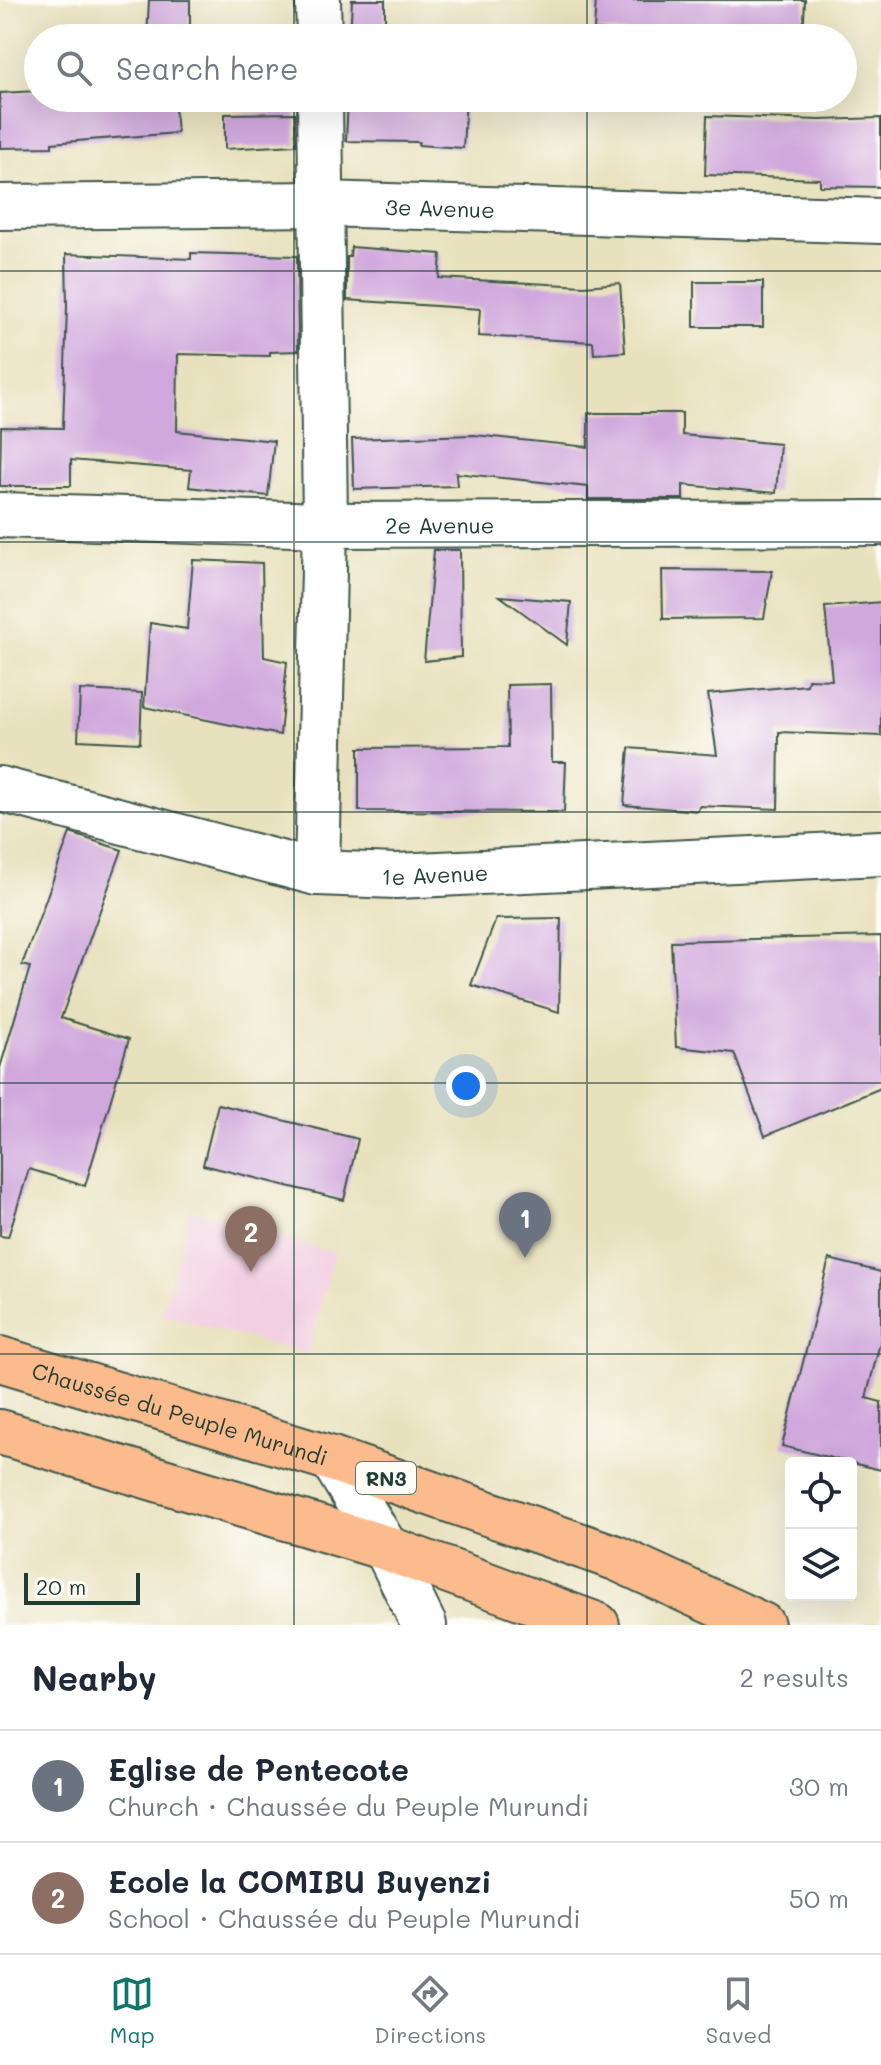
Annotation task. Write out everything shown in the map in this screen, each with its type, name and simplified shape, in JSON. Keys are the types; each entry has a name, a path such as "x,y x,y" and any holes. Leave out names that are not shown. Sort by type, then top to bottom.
{"highway":[{"name":"Chaussée du Peuple Murundi","path":"0,1359 332,1459 616,1558 762,1625"},
{"path":"0,1432 386,1548 597,1625"}],"street":[{"path":"318,0 319,24"},
{"path":"317,873 325,525 320,112"},
{"name":"3e Avenue","path":"0,207 323,204 881,221"},
{"name":"2e Avenue","path":"0,515 325,525 881,523"},
{"name":"1e Avenue","path":"0,789 317,873 396,876 881,853"},
{"path":"332,1459 386,1548 424,1625"}],"shaded area":[{"path":"190,1210 335,1253 307,1354 162,1314"}],"building":[{"path":"149,0 190,0 190,24 148,24"},
{"path":"352,0 385,0 385,24 351,24"},
{"path":"596,0 805,0 804,24 594,24"},
{"path":"24,92 24,112 175,112 177,133 52,143 52,147 0,148 0,93"},
{"path":"347,112 465,112 463,148 418,145 419,142 346,141"},
{"path":"295,113 296,145 225,149 225,114"},
{"path":"707,116 820,120 881,118 881,187 820,186 820,179 705,175"},
{"path":"351,247 441,254 439,278 584,286 620,283 625,352 594,354 593,342 478,336 480,309 347,300 347,257 350,257"},
{"path":"191,253 297,256 298,351 270,352 270,356 178,354 177,431 274,441 268,496 189,487 191,470 71,460 71,486 0,486 1,427 63,428 66,254 191,259"},
{"path":"694,282 763,282 763,327 694,327"},
{"path":"588,413 682,413 682,435 780,444 776,493 683,485 683,499 588,499 588,487 456,473 457,486 354,489 352,439 474,435 588,447"},
{"path":"434,550 460,550 461,657 424,661"},
{"path":"193,560 262,563 264,657 287,662 280,735 144,707 150,623 187,629"},
{"path":"662,570 772,571 764,618 663,619"},
{"path":"500,596 571,602 567,645"},
{"path":"881,602 881,736 779,732 778,809 699,806 698,811 624,805 629,748 717,755 708,694 807,685 808,679 832,680 825,607"},
{"path":"551,684 552,762 566,762 564,812 359,811 359,748 508,747 507,685"},
{"path":"80,690 142,693 140,743 78,740"},
{"path":"70,833 122,850 61,1018 129,1039 85,1186 29,1169 8,1237 0,1236 0,1068 30,967 22,965"},
{"path":"561,918 559,1012 471,985 496,919"},
{"path":"881,936 881,1088 765,1136 734,1053 676,1047 671,941"},
{"path":"218,1104 358,1139 344,1200 203,1165"},
{"path":"829,1259 881,1272 881,1339 866,1398 881,1402 881,1470 857,1464 857,1457 827,1457 782,1446"}],"place":[{"name":"Eglise de Pentecote","path":"525,1258"},
{"name":"Ecole la COMIBU Buyenzi","path":"251,1272"}]}
